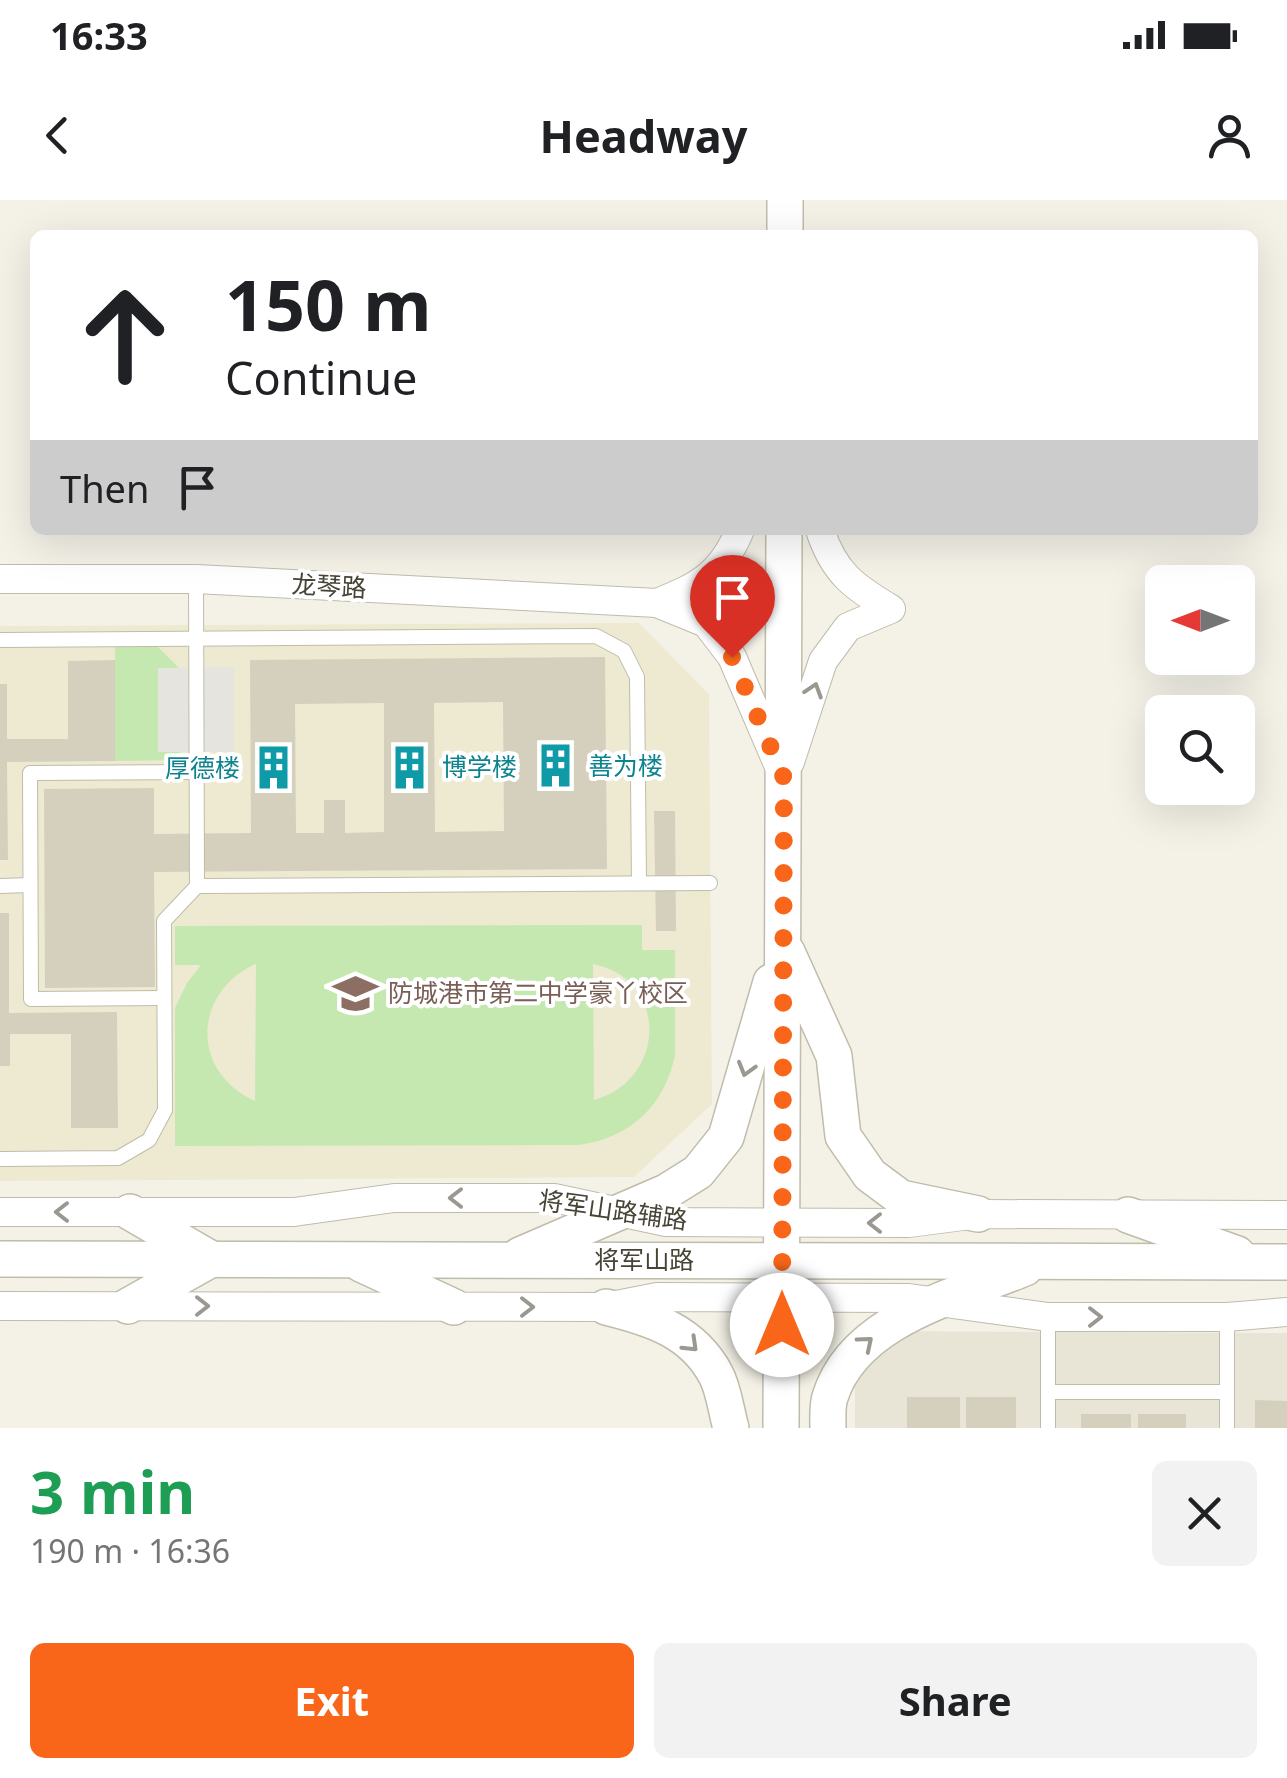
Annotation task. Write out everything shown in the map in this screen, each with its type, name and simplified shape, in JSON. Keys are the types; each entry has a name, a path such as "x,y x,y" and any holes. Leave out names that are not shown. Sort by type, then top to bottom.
{"street":[{"path":"785,200 785,230"},
{"path":"657,603 702,584 728,558 738,535"},
{"path":"781,1428 784,535"},
{"path":"784,780 823,661 848,627 891,609 852,586 826,549 822,535"},
{"name":"龙琴路","path":"0,578 196,578 657,603"},
{"path":"657,603 706,623 732,657 784,780"},
{"path":"508,1260 666,1192 698,1172 726,1137 783,942"},
{"path":"783,942 834,1056 843,1136 870,1175 901,1198 978,1214"},
{"name":"将军山路辅路","path":"0,1212 294,1212 394,1198 554,1198 666,1222 909,1223 978,1214 1287,1215"},
{"path":"130,1212 212,1259"},
{"path":"1128,1214 1274,1262"},
{"name":"将军山路","path":"0,1259 1274,1262"},
{"path":"128,1306 212,1259"},
{"path":"350,1260 454,1307"},
{"path":"828,1428 829,1398 851,1356 869,1338 900,1320 1040,1262"},
{"path":"0,1306 606,1307 657,1297 782,1297 909,1298 1048,1317 1227,1317 1287,1312"},
{"path":"606,1307 652,1318 691,1340 717,1376 731,1428"}],"lane":[{"path":"0,1159 118,1158 149,1140 165,1110 164,921 198,886 196,578"},
{"path":"0,640 596,636 624,651 637,677 639,883"},
{"path":"164,998 31,998 30,773 197,772"},
{"path":"198,886 710,883"},
{"path":"0,886 30,886"},
{"path":"1048,1317 1048,1428"},
{"path":"1227,1317 1227,1428"},
{"path":"1048,1392 1227,1392"}],"shaded area":[{"name":"防城港市第二中学豪丫校区","path":"639,623 709,694 712,1104 634,1177 0,1181 0,626"},
{"path":"234,667 234,752 158,752 158,668"},
{"path":"855,1331 1287,1333 1287,1428 855,1428"}],"green space":[{"path":"115,646 157,646 179,668 159,668 159,752 180,752 180,760 115,761"},
{"path":"642,925 642,950 675,950 675,1055 663,1090 642,1117 596,1142 175,1146 175,1008 201,965 175,965 175,926","holes":["593,964 618,973 635,989 646,1008 649,1030 646,1052 635,1072 618,1089 594,1100","256,965 255,1101 234,1088 219,1072 210,1053 207,1033 210,1013 219,994 234,977"]}],"building":[{"path":"605,657 607,869 154,872 155,987 45,988 44,789 154,788 154,834 251,833 250,660","holes":["503,702 504,831 435,832 434,703","384,703 384,832 345,833 345,800 324,800 324,833 296,833 295,704"]},
{"path":"115,660 115,761 7,762 8,860 0,860 0,684 7,684 7,739 68,739 68,661"},
{"path":"654,811 675,811 676,931 656,931"},
{"path":"0,913 9,913 9,1013 117,1012 118,1128 71,1128 71,1034 10,1034 10,1066 0,1066"},
{"path":"907,1397 960,1397 960,1428 907,1428"},
{"path":"966,1397 1016,1397 1016,1428 966,1428"},
{"path":"1255,1400 1287,1401 1287,1428 1255,1428"},
{"path":"1081,1414 1131,1414 1131,1428 1081,1428"},
{"path":"1138,1414 1186,1414 1186,1428 1138,1428"}],"place":[{"name":"善为楼","path":"555,766"},
{"name":"博学楼","path":"409,767"},
{"name":"厚德楼","path":"273,768"},
{"name":"防城港市第二中学豪丫校区","path":"355,993"}],"route":[{"path":"732,657 784,778 782,1325"}]}
